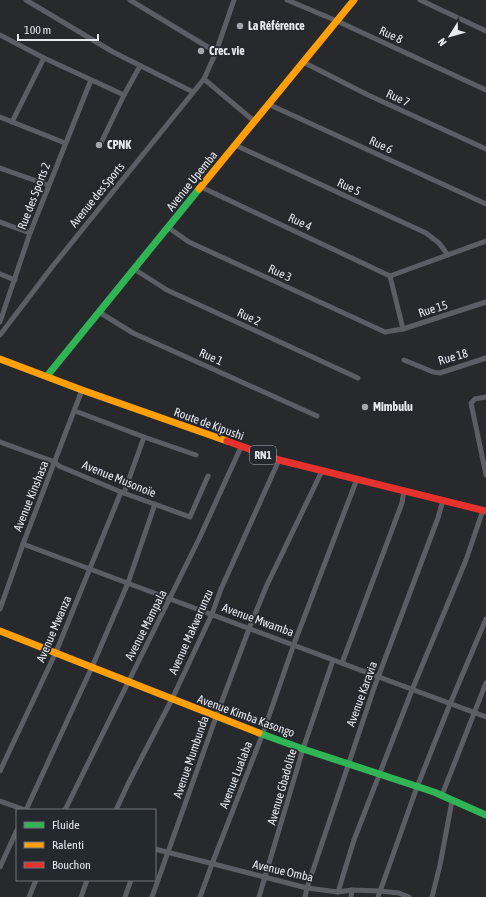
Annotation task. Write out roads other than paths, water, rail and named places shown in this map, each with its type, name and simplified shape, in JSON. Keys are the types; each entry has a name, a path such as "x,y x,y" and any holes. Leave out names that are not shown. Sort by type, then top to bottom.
{"main road":[{"name":"Avenue Upemba","path":"46,376 169,228 254,121 354,0"},
{"name":"Route de Kipushi","path":"0,359 82,390 279,460 485,511"},
{"name":"Avenue Kimba Kasongo","path":"0,631 56,652 216,717 263,733 303,749 442,795 452,801 486,815"}],"street":[{"path":"26,0 113,52 193,92"},
{"path":"130,0 216,52"},
{"name":"Avenue des Sports","path":"0,335 52,267 204,79 216,52 234,0"},
{"name":"Rue 8","path":"287,0 337,21 486,90"},
{"path":"420,0 486,31"},
{"path":"0,35 44,58 124,95"},
{"path":"12,122 44,58"},
{"name":"Rue 7","path":"302,62 368,95 486,149"},
{"path":"100,145 140,66"},
{"path":"204,79 254,121"},
{"name":"Rue des Sports 2","path":"0,322 48,185 91,80"},
{"name":"Rue 6","path":"268,104 486,204"},
{"path":"0,117 65,143"},
{"name":"Rue 5","path":"235,145 426,233 439,243 448,255"},
{"path":"0,168 48,185"},
{"name":"Rue 4","path":"201,187 390,276"},
{"path":"0,222 30,233"},
{"name":"Rue 3","path":"169,228 189,242 384,332"},
{"path":"403,329 390,276 486,242"},
{"name":"Rue 2","path":"134,269 167,290 358,378"},
{"path":"0,274 14,280"},
{"name":"Rue 15","path":"384,332 403,329 486,302"},
{"name":"Rue 1","path":"99,312 133,333 316,416"},
{"name":"Rue 18","path":"404,360 433,372 440,373 486,358"},
{"name":"Avenue Kinshasa","path":"0,609 23,544 56,462 82,390"},
{"path":"486,397 473,400 471,405 486,475"},
{"path":"75,411 196,455"},
{"name":"Avenue Mwanza","path":"0,771 56,652 144,437"},
{"name":"Avenue Musonoïe","path":"0,442 56,462 60,466 122,492 191,517 208,476"},
{"name":"Avenue Mampala","path":"65,809 170,599 241,447"},
{"name":"Avenue Makwarunzu","path":"116,809 172,699 212,614 221,589 279,460"},
{"name":"Avenue Mumbunda","path":"152,897 249,629 266,587 322,471"},
{"name":"Avenue Lualaba","path":"200,897 263,733 294,644 357,479"},
{"path":"342,663 402,503 404,490"},
{"name":"Avenue Karavia","path":"305,897 379,676 438,518 443,500"},
{"path":"25,809 92,667 128,583 155,504"},
{"path":"338,892 354,840 412,690 485,511"},
{"name":"Avenue Mwamba","path":"23,544 249,629 294,644 412,690 486,716"},
{"path":"378,897 417,787 486,619"},
{"name":"Avenue Gbadolite","path":"259,897 303,749 333,660"},
{"path":"442,795 486,683"},
{"path":"0,801 22,809"},
{"path":"432,897 440,865 452,801"},
{"path":"0,867 16,832"},
{"name":"Avenue Omba","path":"156,849 307,888 338,892 352,890 380,890 409,897"},
{"path":"29,897 36,881"},
{"path":"81,897 87,881"},
{"path":"125,897 131,881"},
{"path":"351,897 352,890"}],"place":[{"name":"La Référence","path":"240,26"},
{"name":"Crec. vie","path":"201,51"},
{"name":"CPNK","path":"99,145"},
{"name":"Mimbulu","path":"365,407"}]}
